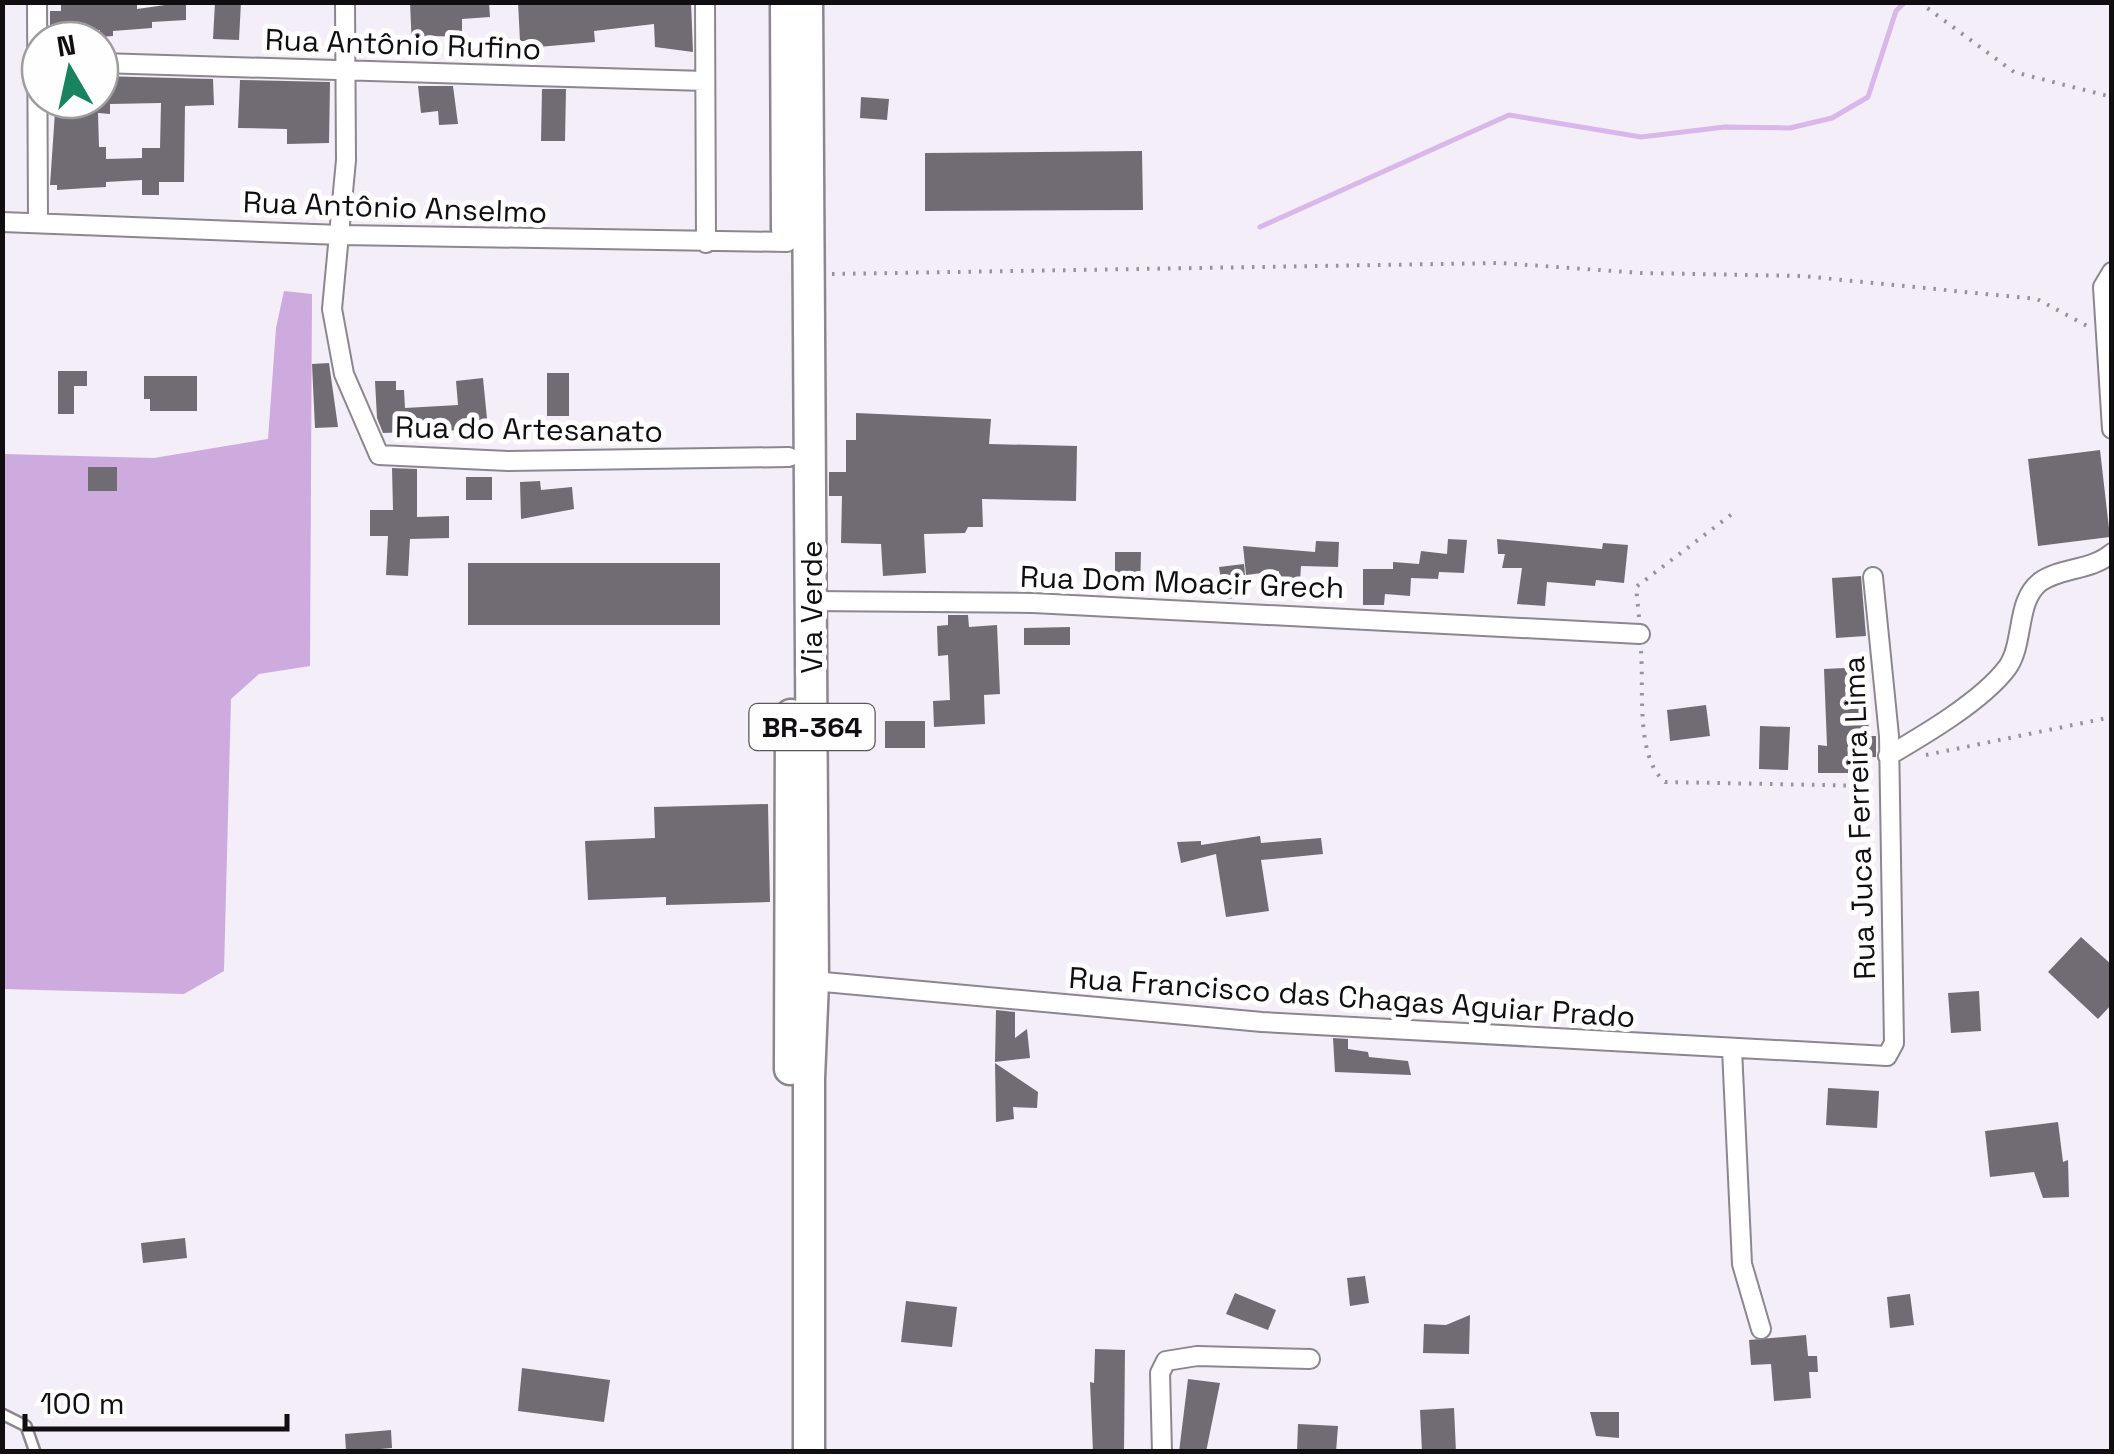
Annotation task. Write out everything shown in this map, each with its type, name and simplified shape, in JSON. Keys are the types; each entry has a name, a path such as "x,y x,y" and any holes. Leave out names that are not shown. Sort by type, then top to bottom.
{"main road":[{"name":"Via Verde","path":"786,2 788,1452"},
{"name":"Via Verde","path":"807,2 814,982 809,1079 810,1452"}],"street":[{"path":"340,235 346,160 346,2"},
{"path":"706,2 706,243"},
{"name":"Rua Antônio Rufino","path":"120,63 705,81"},
{"path":"37,120 38,222"},
{"name":"Rua Antônio Anselmo","path":"2,222 340,235 787,242"},
{"name":"Rua do Artesanato","path":"340,235 332,278 336,344 356,406 379,455 508,461 789,457"},
{"path":"2112,272 2104,288 2112,429"},
{"path":"1888,759 1960,708 2007,668 2020,636 2024,605 2040,582 2103,561 2112,553"},
{"name":"Rua Juca Ferreira Lima","path":"1873,577 1888,759 1894,1042 1887,1056"},
{"name":"Rua Dom Moacir Grech","path":"810,601 1033,603 1640,634"},
{"name":"Rua Francisco das Chagas Aguiar Prado","path":"814,982 1262,1022 1887,1056"},
{"path":"1732,1050 1742,1264 1761,1329"},
{"path":"1162,1452 1160,1374 1166,1361 1180,1356 1310,1359"}],"lane":[{"path":"2,1414 26,1426 35,1452"}],"path":[{"path":"1920,3 2014,72 2112,97"},
{"path":"808,275 1501,263 1641,273 1802,276 2037,299 2105,336"},
{"path":"1732,514 1636,587 1652,772 1665,782 1878,786 1888,759"},
{"path":"1925,755 2112,716"}],"shaded area":[{"path":"284,291 312,294 310,666 259,674 231,699 224,971 184,994 3,989 3,454 154,458 268,439 276,328"}],"building":[{"path":"61,2 137,2 137,9 186,2 186,20 152,22 152,28 120,30 120,20 50,20 50,11 61,11"},
{"path":"215,2 241,2 239,40 213,39"},
{"path":"410,2 489,2 490,17 462,19 462,37 433,36 433,48 412,48"},
{"path":"518,2 691,2 693,52 655,47 654,24 594,31 595,42 527,48 527,41 520,41"},
{"path":"120,77 213,79 214,105 185,106 184,182 159,182 159,195 142,195 142,180 57,190 57,185 50,185 54,120 98,120 99,147 106,147 106,159 142,158 142,148 160,148 161,103 120,104"},
{"path":"240,80 330,82 329,143 287,144 287,129 238,128"},
{"path":"418,86 453,86 458,124 439,125 438,111 421,113"},
{"path":"542,89 566,89 565,141 541,141"},
{"path":"861,97 889,99 887,120 860,118"},
{"path":"1142,151 1143,210 925,211 925,153"},
{"path":"329,363 338,427 315,428 312,364"},
{"path":"58,371 87,371 87,386 74,386 74,414 58,414"},
{"path":"547,373 569,373 569,416 547,416"},
{"path":"144,376 197,376 197,411 150,411 150,399 144,399"},
{"path":"483,378 488,429 383,433 377,418 375,381 396,381 396,390 404,390 405,408 458,405 456,381"},
{"path":"856,413 991,419 989,444 1077,446 1076,501 982,499 983,527 968,527 965,533 924,534 926,573 883,576 881,544 841,543 842,496 829,496 829,472 846,472 846,440 856,440"},
{"path":"2100,450 2110,537 2038,546 2028,459"},
{"path":"88,467 117,467 117,491 88,491"},
{"path":"392,468 417,469 417,517 449,516 449,538 410,539 408,576 386,575 388,536 370,536 370,510 393,510"},
{"path":"466,477 492,477 492,500 466,500"},
{"path":"540,481 541,490 572,487 574,509 521,519 520,482"},
{"path":"1448,539 1467,540 1464,573 1439,572 1438,579 1411,578 1410,596 1385,594 1384,605 1363,605 1363,569 1393,569 1393,562 1419,564 1421,551 1447,554"},
{"path":"1497,539 1602,549 1603,543 1628,545 1624,583 1596,580 1595,586 1547,582 1545,606 1517,604 1522,568 1502,568 1505,554 1498,554"},
{"path":"1316,541 1339,542 1338,567 1301,566 1300,581 1278,579 1279,571 1246,575 1243,546 1315,552"},
{"path":"1115,552 1141,552 1140,591 1115,591"},
{"path":"468,563 720,563 720,625 468,625"},
{"path":"1244,564 1247,597 1224,599 1219,567"},
{"path":"1861,576 1866,636 1836,638 1832,578"},
{"path":"948,615 968,615 969,627 997,625 1000,694 984,695 985,724 934,727 933,701 950,700 948,655 938,656 937,626 948,625"},
{"path":"1070,627 1070,645 1024,645 1024,628"},
{"path":"1866,667 1869,736 1876,736 1876,757 1849,758 1848,773 1818,773 1818,745 1827,746 1824,669"},
{"path":"1706,705 1710,736 1670,741 1667,710"},
{"path":"885,721 925,721 925,748 885,748"},
{"path":"1760,726 1790,727 1788,770 1759,769"},
{"path":"768,804 770,902 666,905 666,897 588,900 585,841 655,838 654,807"},
{"path":"1260,836 1261,843 1321,838 1323,854 1261,860 1269,911 1226,917 1216,854 1181,863 1177,842 1201,841 1201,845"},
{"path":"2081,937 2112,965 2112,1004 2098,1019 2048,972"},
{"path":"1979,991 1981,1031 1951,1033 1948,993"},
{"path":"996,1010 1015,1012 1015,1038 1027,1029 1030,1058 995,1062"},
{"path":"1333,1038 1348,1039 1348,1049 1368,1052 1369,1057 1408,1061 1411,1075 1335,1072"},
{"path":"995,1063 1038,1092 1037,1108 1013,1107 1014,1119 996,1122"},
{"path":"1828,1088 1879,1091 1877,1128 1826,1125"},
{"path":"2058,1122 2063,1162 2068,1160 2069,1197 2043,1198 2034,1172 1990,1177 1985,1131"},
{"path":"185,1238 187,1258 143,1263 141,1243"},
{"path":"1365,1276 1369,1303 1350,1306 1347,1278"},
{"path":"1235,1293 1276,1310 1268,1330 1226,1314"},
{"path":"1910,1294 1914,1325 1890,1328 1887,1297"},
{"path":"906,1301 957,1307 952,1347 901,1342"},
{"path":"1470,1315 1469,1354 1423,1353 1424,1324 1446,1325"},
{"path":"1806,1335 1808,1356 1817,1356 1818,1372 1809,1372 1811,1398 1774,1401 1771,1364 1751,1365 1749,1340"},
{"path":"1095,1349 1125,1350 1124,1452 1093,1452 1090,1382 1094,1383"},
{"path":"522,1368 610,1380 604,1422 518,1411"},
{"path":"1188,1379 1220,1383 1206,1452 1179,1452"},
{"path":"1454,1408 1456,1452 1422,1452 1420,1410"},
{"path":"1590,1412 1619,1412 1619,1438 1596,1436"},
{"path":"1298,1424 1338,1426 1336,1452 1297,1452"},
{"path":"391,1430 392,1448 346,1452 345,1434"}],"waterway":[{"path":"1260,227 1509,115 1641,137 1725,127 1790,128 1832,118 1868,97 1896,11 1905,2"}]}
